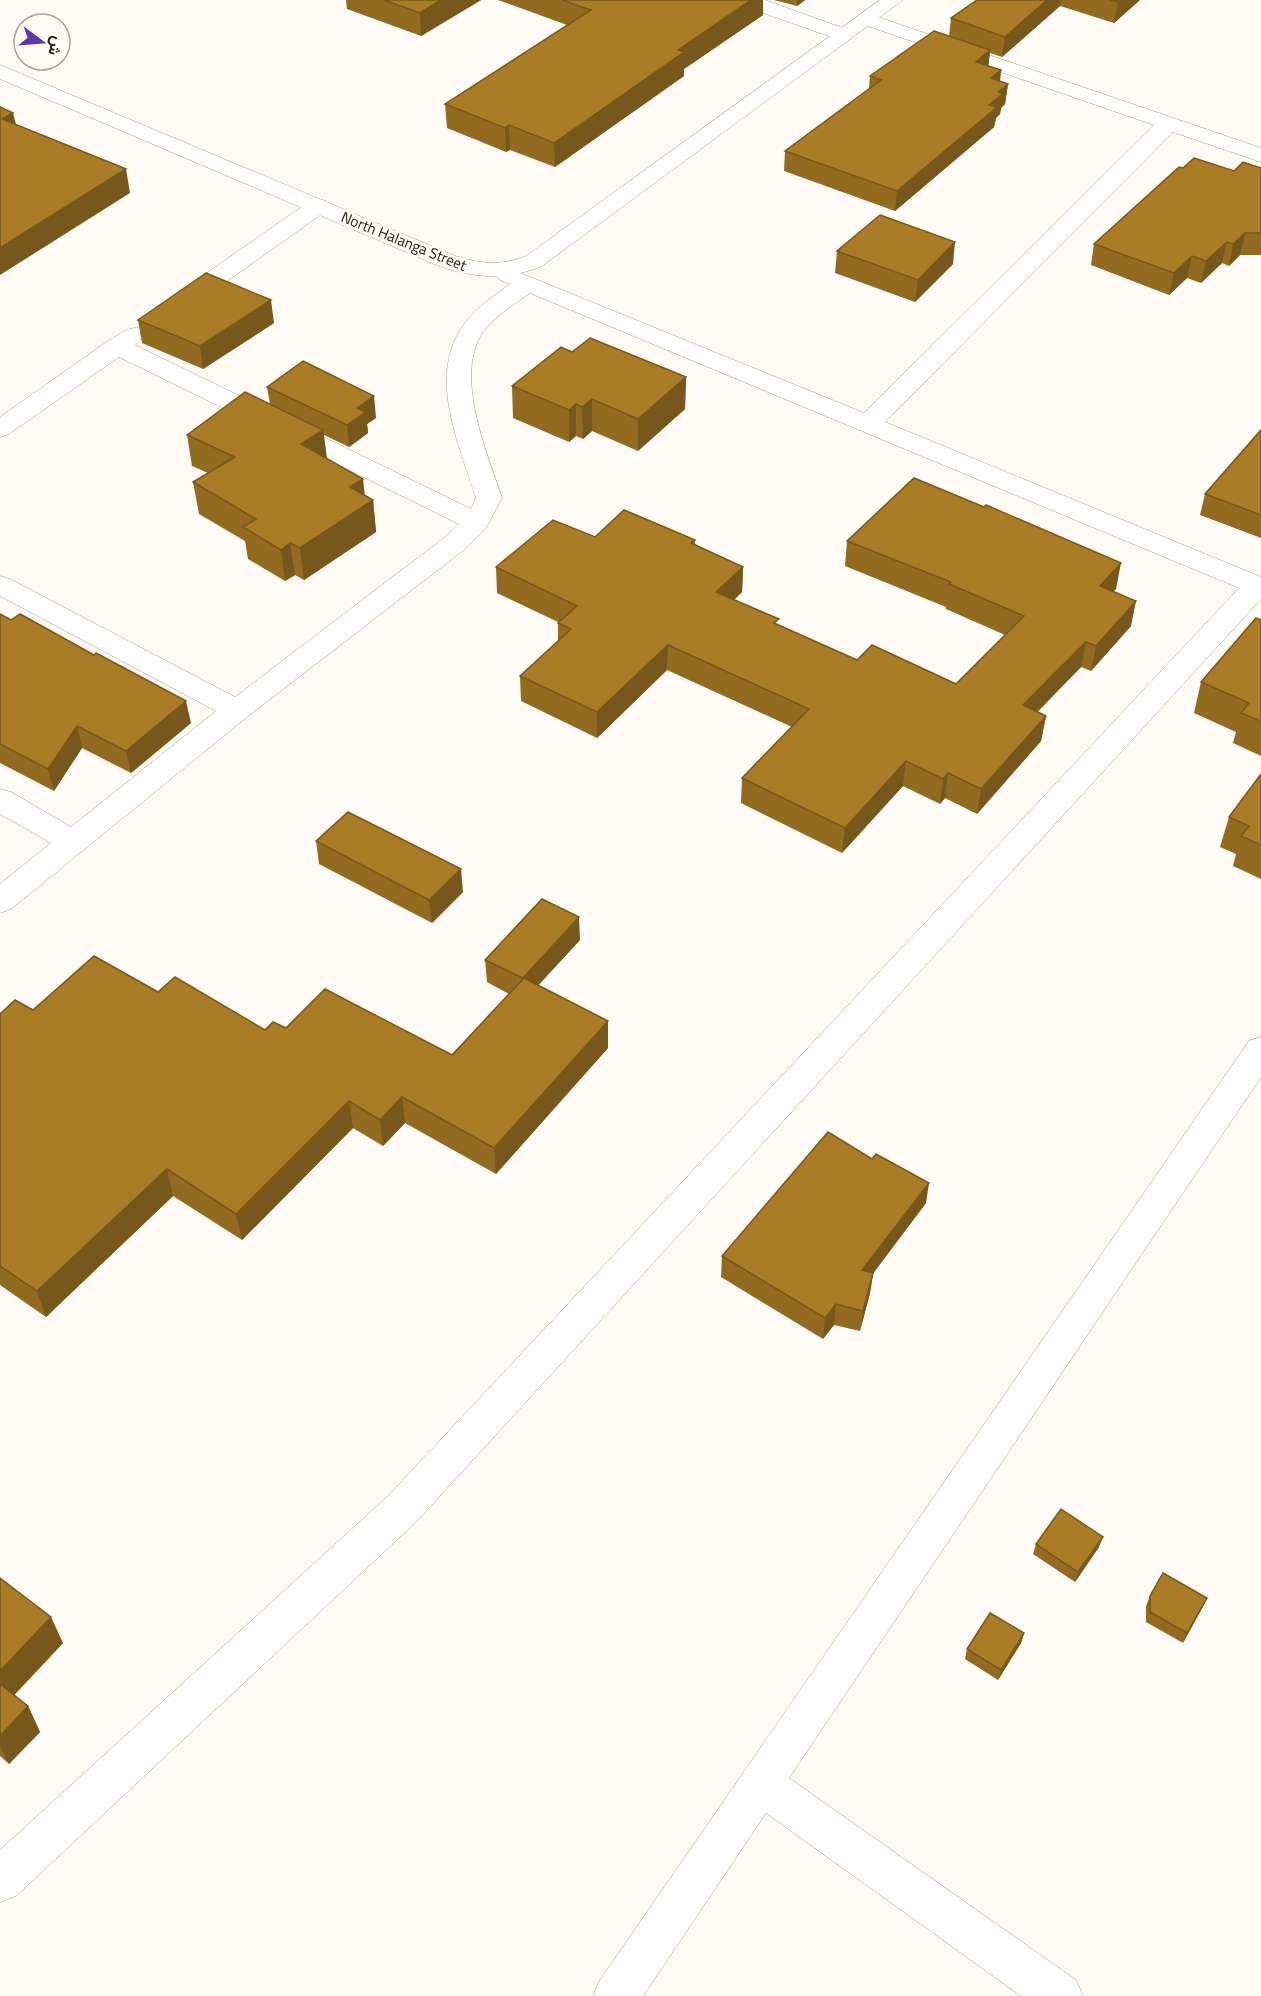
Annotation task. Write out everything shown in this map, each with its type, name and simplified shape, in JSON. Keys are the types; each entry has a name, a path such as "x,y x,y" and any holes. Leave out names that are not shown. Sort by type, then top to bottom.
{"street":[{"path":"745,0 844,35"},
{"name":"North Halanga Street","path":"0,71 466,268 501,272 534,261 893,0"},
{"path":"866,19 1261,155"},
{"path":"868,424 1168,124"},
{"path":"0,429 318,206"},
{"path":"0,1880 402,1509 1259,586 501,272"},
{"path":"0,901 237,710 455,543 476,522 484,512 489,498 457,391 458,357 473,327 527,283"},
{"path":"117,346 476,522"},
{"path":"0,585 237,710"},
{"path":"0,800 73,842"},
{"path":"616,1996 1261,1050"},
{"path":"760,1783 1060,1996"}],"building":[{"path":"384,0 441,0 420,13"},
{"path":"562,0 751,0 678,50 684,52 554,143 509,125 505,128 445,104 591,10"},
{"path":"977,0 1047,0 1005,37 951,18"},
{"path":"934,31 990,50 976,62 1001,70 991,78 1008,84 998,92 1003,94 989,105 997,107 897,191 785,151 881,80 870,76"},
{"path":"0,107 13,113 2,119 126,169 0,248"},
{"path":"1194,158 1234,171 1243,162 1261,168 1261,233 1245,233 1233,244 1227,242 1206,261 1192,256 1174,273 1094,244 1179,167 1183,168"},
{"path":"880,215 955,242 918,280 837,251"},
{"path":"206,273 271,300 200,346 138,320"},
{"path":"590,338 686,377 638,419 592,399 582,407 576,404 569,410 512,386 561,347 572,352"},
{"path":"303,361 374,396 357,408 366,412 347,425 267,387"},
{"path":"245,392 323,430 301,444 363,479 350,487 373,500 300,548 290,543 281,550 243,527 256,519 193,482 235,457 187,435"},
{"path":"1261,430 1261,515 1205,494"},
{"path":"914,478 984,507 986,505 1121,563 1100,586 1136,601 1096,646 1086,642 1023,705 1046,716 981,789 948,773 943,779 906,761 845,828 742,778 809,709 668,645 597,712 520,676 571,629 558,623 577,606 496,567 553,520 595,537 624,510 695,540 691,543 743,567 716,592 779,619 774,623 857,660 872,645 956,684 1024,616 949,584 951,582 847,541"},
{"path":"0,614 11,620 20,614 94,655 96,653 186,701 126,751 77,726 48,769 0,744"},
{"path":"1256,618 1261,620 1261,721 1241,713 1249,703 1201,682"},
{"path":"1261,774 1261,845 1241,836 1249,826 1229,817"},
{"path":"348,812 461,869 429,900 316,841"},
{"path":"542,899 579,917 523,978 485,960"},
{"path":"94,956 158,992 175,977 265,1030 273,1022 286,1028 325,989 452,1055 524,978 608,1021 494,1148 402,1097 380,1120 349,1101 236,1214 167,1169 37,1291 0,1266 0,1014 15,1000 33,1010"},
{"path":"828,1132 872,1159 876,1154 929,1183 862,1270 873,1273 863,1311 836,1304 825,1318 722,1256"},
{"path":"1061,1509 1103,1537 1078,1572 1036,1544"},
{"path":"1163,1573 1207,1598 1187,1633 1150,1612 1150,1596"},
{"path":"0,1578 51,1617 0,1671"},
{"path":"990,1613 1024,1633 1001,1670 967,1649"},
{"path":"0,1684 28,1706 0,1736"}]}
